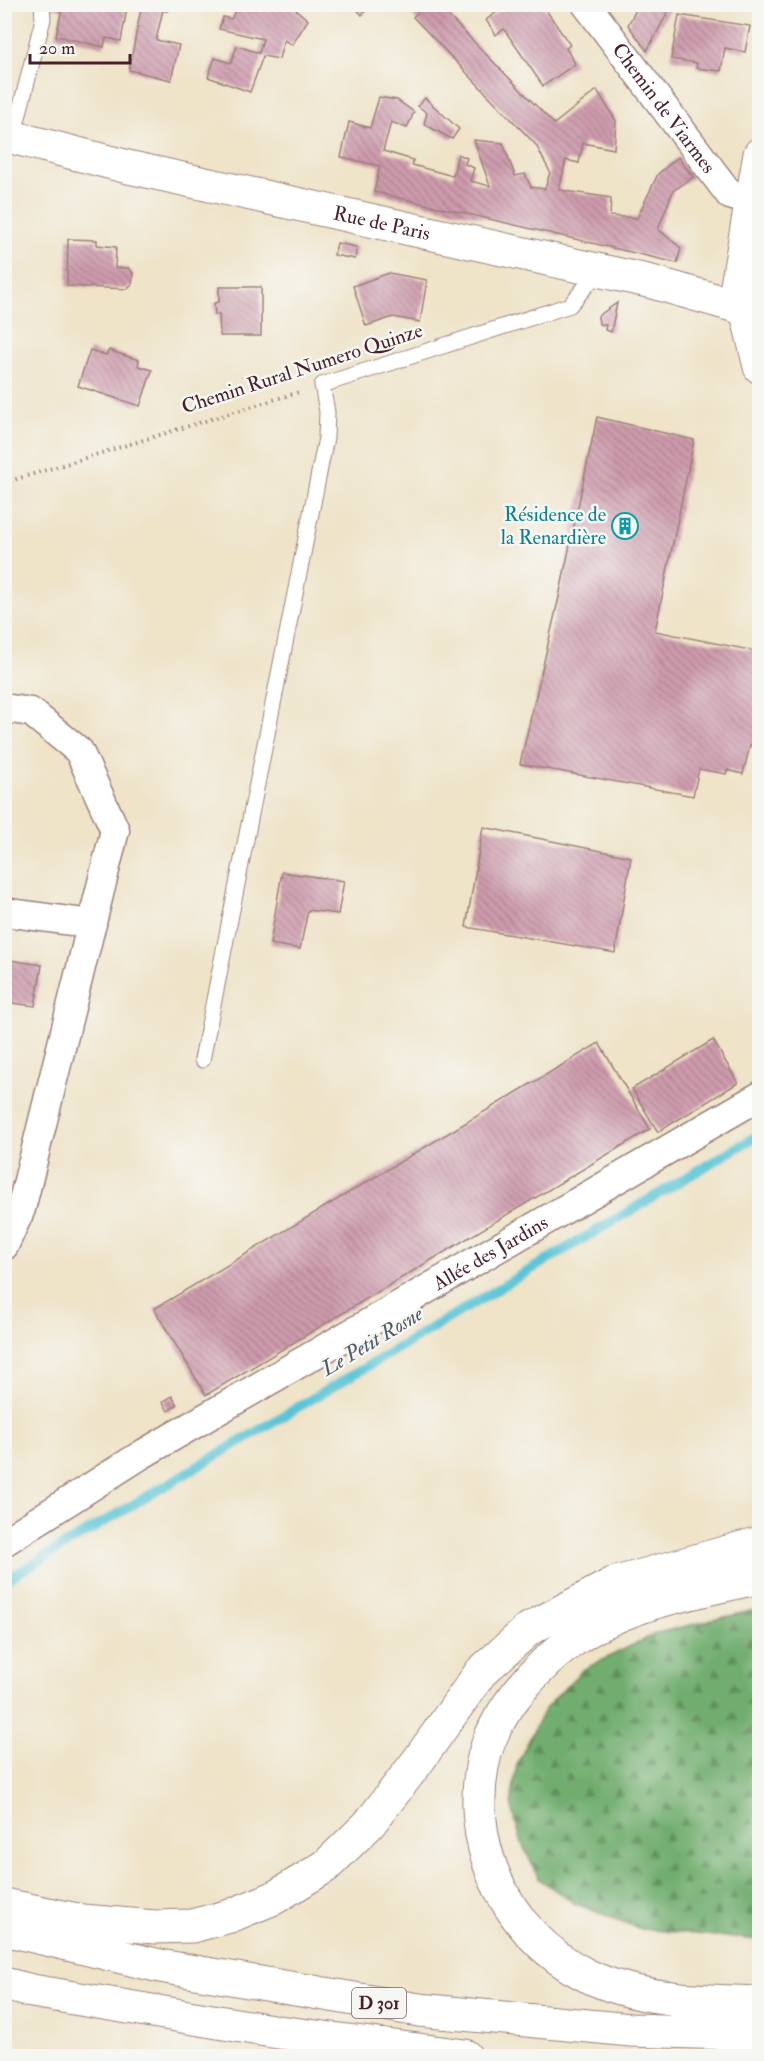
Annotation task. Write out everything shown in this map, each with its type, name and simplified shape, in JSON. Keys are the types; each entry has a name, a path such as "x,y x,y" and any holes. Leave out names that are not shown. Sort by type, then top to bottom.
{"main road":[{"name":"Rue de Paris","path":"9,136 128,167 598,272 652,282 753,311"},
{"path":"759,154 737,285 753,311 759,367"},
{"path":"4,1905 82,1921 155,1927 192,1926 230,1916 274,1898 327,1866 369,1824 418,1761 481,1672 529,1629 613,1584 759,1543"},
{"path":"759,1577 631,1609 573,1640 533,1673 510,1703 487,1749 478,1800 483,1848 500,1892 520,1924 552,1955 587,1976 633,1991 686,2000 759,2003"},
{"name":"D 301","path":"4,1929 160,1966 419,2010 631,2030 759,2034"},
{"name":"D 301","path":"4,1984 32,1991 278,2032 465,2056"}],"street":[{"name":"Chemin de Viarmes","path":"586,4 730,195 751,201"},
{"path":"4,708 31,712 79,751 115,831 21,1209 4,1246"},
{"path":"4,912 92,924"},
{"name":"Allée des Jardins","path":"4,1542 141,1455 759,1096"}],"lane":[{"path":"9,136 43,19 42,4"},
{"name":"Chemin Rural Numero Quinze","path":"322,385 570,305 598,272"},
{"path":"202,1060 326,438 327,412 322,385"}],"path":[{"name":"Chemin Rural Numero Quinze","path":"4,483 322,385"}],"green space":[{"path":"759,1609 759,1940 641,1929 574,1903 539,1879 521,1841 511,1804 517,1764 544,1710 582,1670 657,1633"}],"building":[{"path":"51,4 109,4 127,8 121,41 106,38 104,47 56,36 62,9 51,7"},
{"path":"142,4 169,4 167,11 163,10 156,40 179,45 171,80 129,70"},
{"path":"239,4 296,4 294,8 308,20 292,45 284,40 279,59 263,56 250,92 208,77 215,58 231,63 237,46 259,53 263,39 219,29 223,17 231,19"},
{"path":"352,4 372,4 362,15"},
{"path":"413,4 437,4 554,124 597,90 616,121 614,149 583,143 579,163 566,160 559,190 611,198 610,216 637,218 658,174 678,157 693,177 673,191 658,229 681,248 677,263 374,192 380,166 341,157 349,122 370,128 379,97 397,100 414,112 407,128 391,122 383,151 413,160 412,165 453,176 458,154 467,158 465,164 474,168 470,181 490,186 474,140 503,143 515,176 525,174 531,187 545,189 550,172 536,145 413,17 419,11"},
{"path":"508,4 532,4 535,8 542,4 570,45 566,48 575,64 543,86 504,29 496,35 486,20"},
{"path":"639,4 672,4 647,51 628,25"},
{"path":"679,15 750,26 745,52 725,48 721,71 696,68 697,63 671,59"},
{"path":"425,98 459,129 452,139 424,124 427,113 418,106"},
{"path":"68,239 97,240 97,245 116,247 115,268 128,268 133,273 132,284 127,289 67,286"},
{"path":"337,243 357,247 355,259 334,255"},
{"path":"389,273 427,280 420,322 393,317 366,326 353,286"},
{"path":"219,287 261,287 261,336 220,336 219,314 215,315 214,303 219,302"},
{"path":"617,303 611,332 605,330 606,325 599,324 598,316"},
{"path":"90,350 106,355 109,350 139,360 138,366 152,370 140,406 78,386"},
{"name":"Résidence de la Renardière","path":"597,417 694,440 655,631 760,652 760,748 750,745 743,774 727,770 726,774 699,769 693,796 520,764 559,597"},
{"path":"483,827 631,857 615,953 466,927"},
{"path":"282,872 344,881 338,914 308,910 300,949 270,944"},
{"path":"4,959 42,965 35,1006 4,1002"},
{"path":"713,1040 738,1083 658,1132 632,1089"},
{"path":"599,1043 650,1129 206,1395 154,1309"},
{"path":"172,1396 177,1405 168,1411 163,1402"}],"waterway":[{"name":"Le Petit Rosne","path":"4,1581 760,1134"}],"place":[{"name":"Résidence de la Renardière","path":"625,526"}]}
